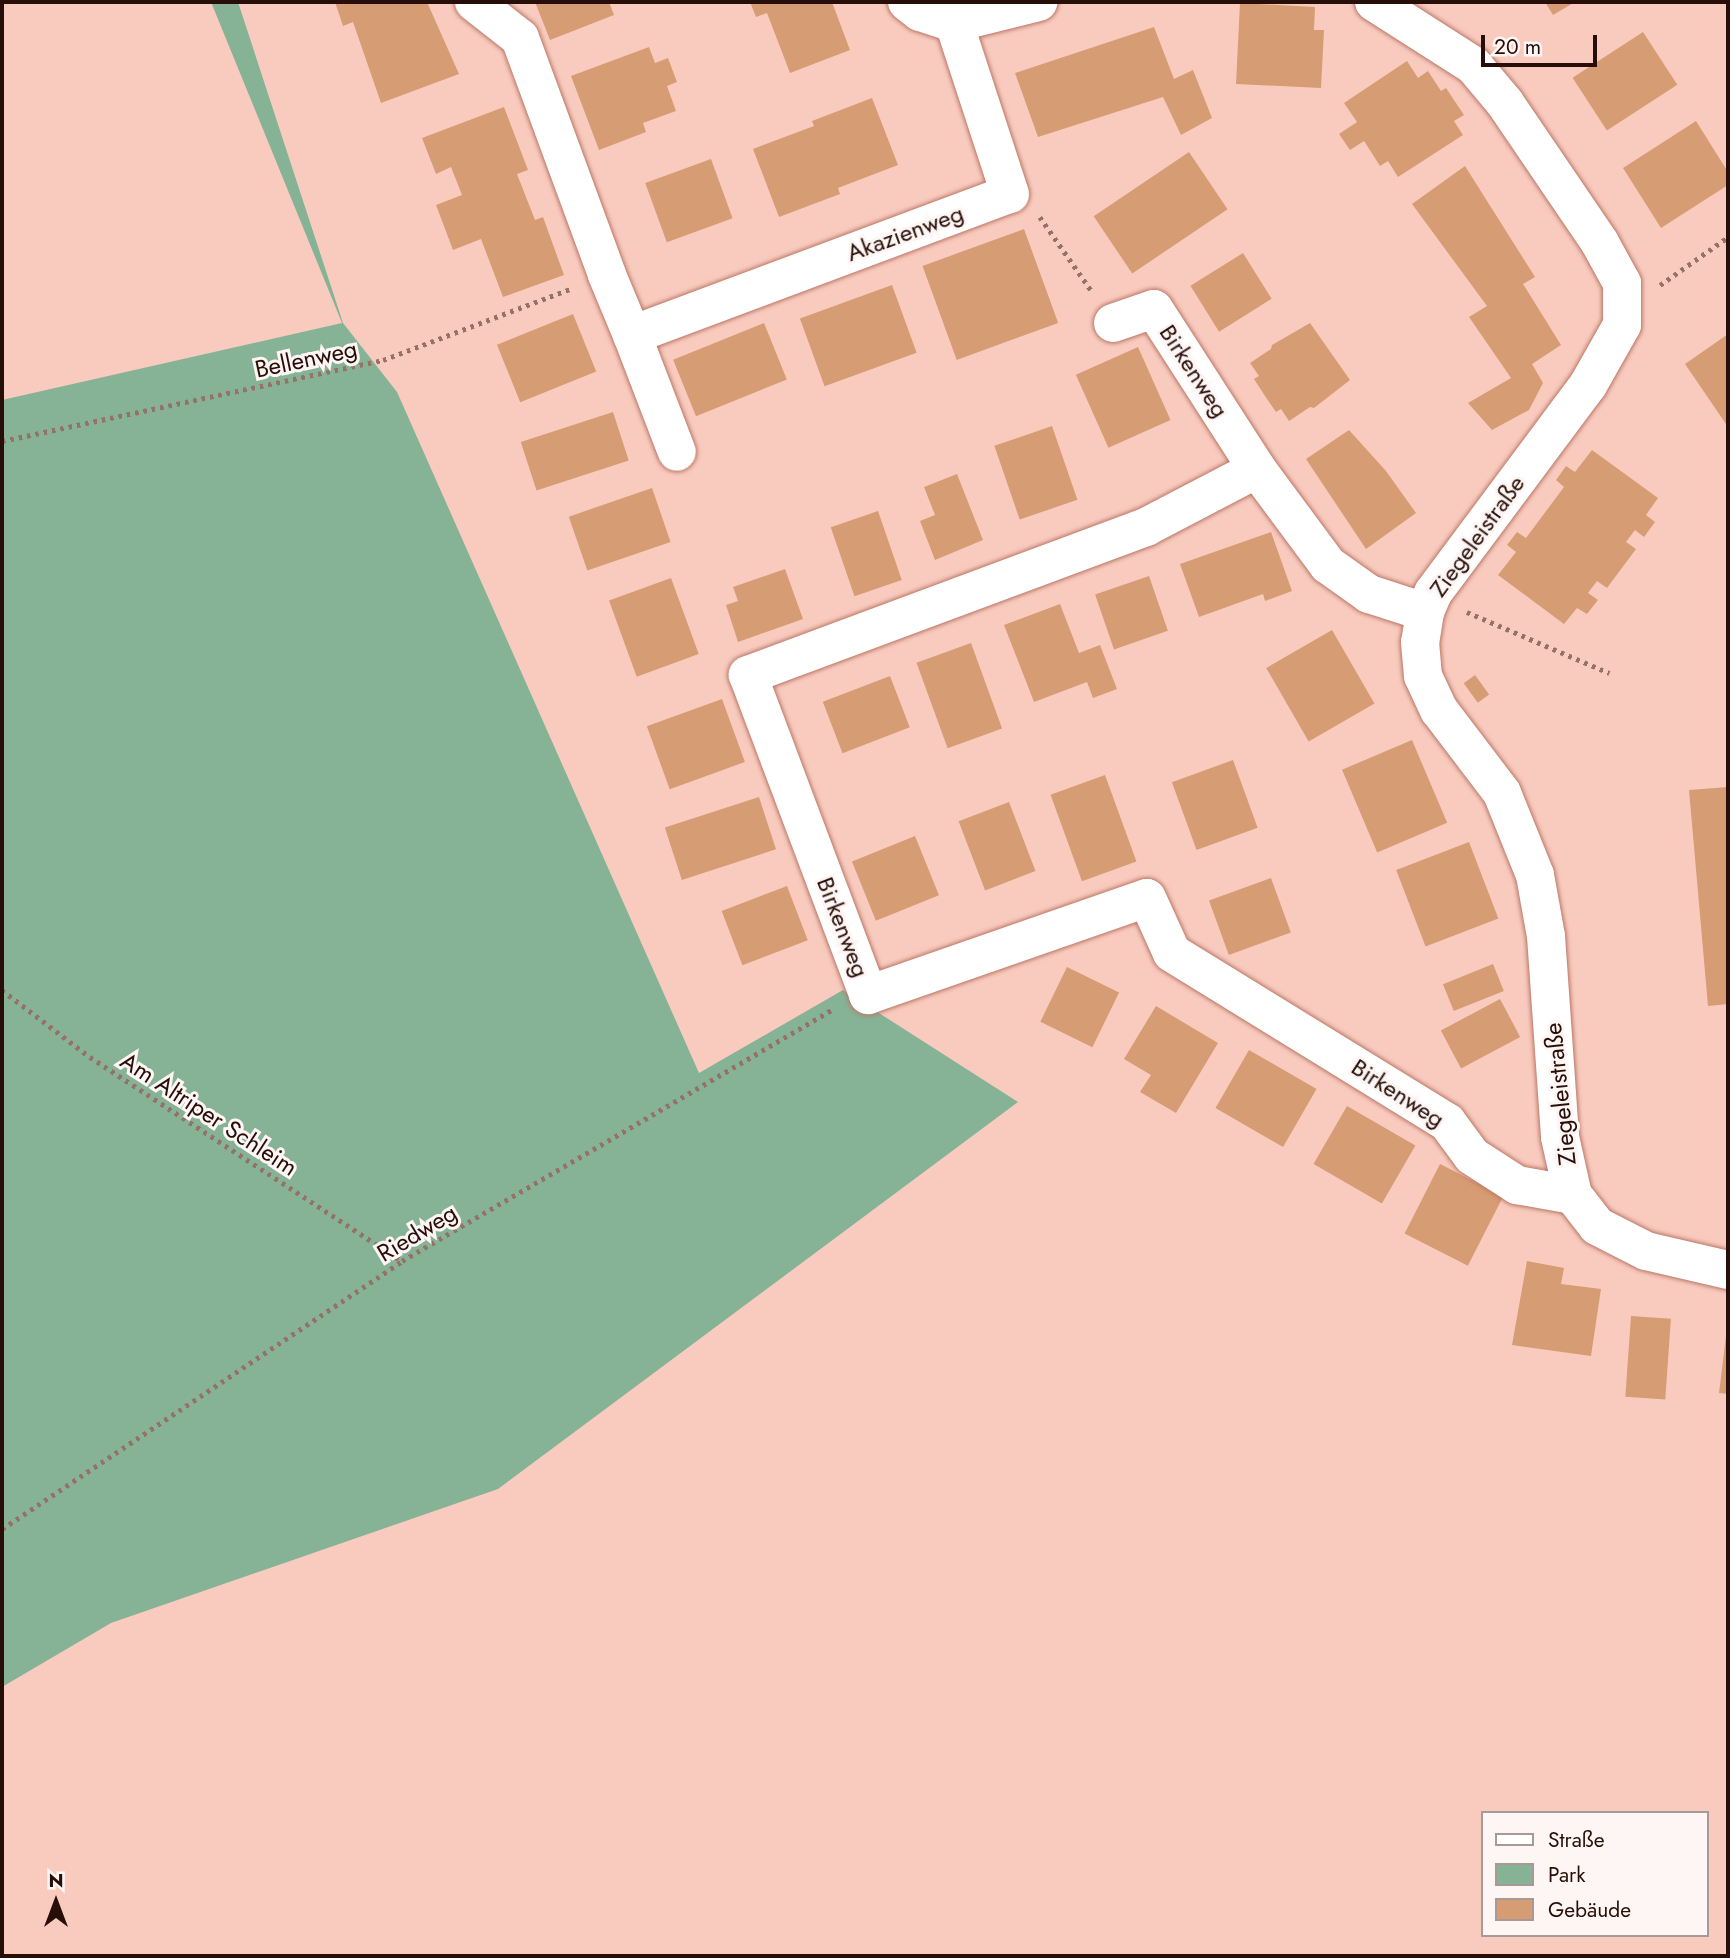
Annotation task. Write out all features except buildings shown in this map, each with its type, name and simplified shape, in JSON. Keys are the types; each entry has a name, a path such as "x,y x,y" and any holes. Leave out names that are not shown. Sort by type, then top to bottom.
{"street":[{"path":"474,2 520,38 607,275 677,452"},
{"path":"907,2 920,12 954,23 1038,2"},
{"path":"1374,2 1474,66 1505,103 1586,221 1622,283"},
{"path":"954,23 1010,194"},
{"name":"Akazienweg","path":"632,335 1010,194"},
{"name":"Ziegeleistraße","path":"1622,283 1622,325 1588,385 1429,602 1420,642 1423,676 1438,710 1502,793 1535,875 1546,936 1560,1137 1573,1195 1597,1226 1646,1251 1728,1270"},
{"name":"Birkenweg","path":"1114,323 1154,309 1257,469 1328,565 1370,594 1429,602"},
{"name":"Birkenweg","path":"1257,469 1146,527 748,675 868,995 1147,898 1172,953 1447,1122 1472,1156 1517,1185 1573,1195"}],"path":[{"path":"1010,194 1028,199 1114,323"},
{"path":"1622,283 1661,285 1728,237"},
{"name":"Bellenweg","path":"2,441 383,360 607,275"},
{"path":"1429,602 1478,618 1609,673"},
{"name":"Am Altriper Schleim","path":"2,990 90,1057 402,1261"},
{"name":"Riedweg","path":"2,1529 402,1261 832,1010 868,995"}],"green space":[{"path":"211,2 238,2 343,323 397,392 699,1073 843,990 1018,1102 498,1489 111,1623 2,1687 2,400 342,323"}]}
